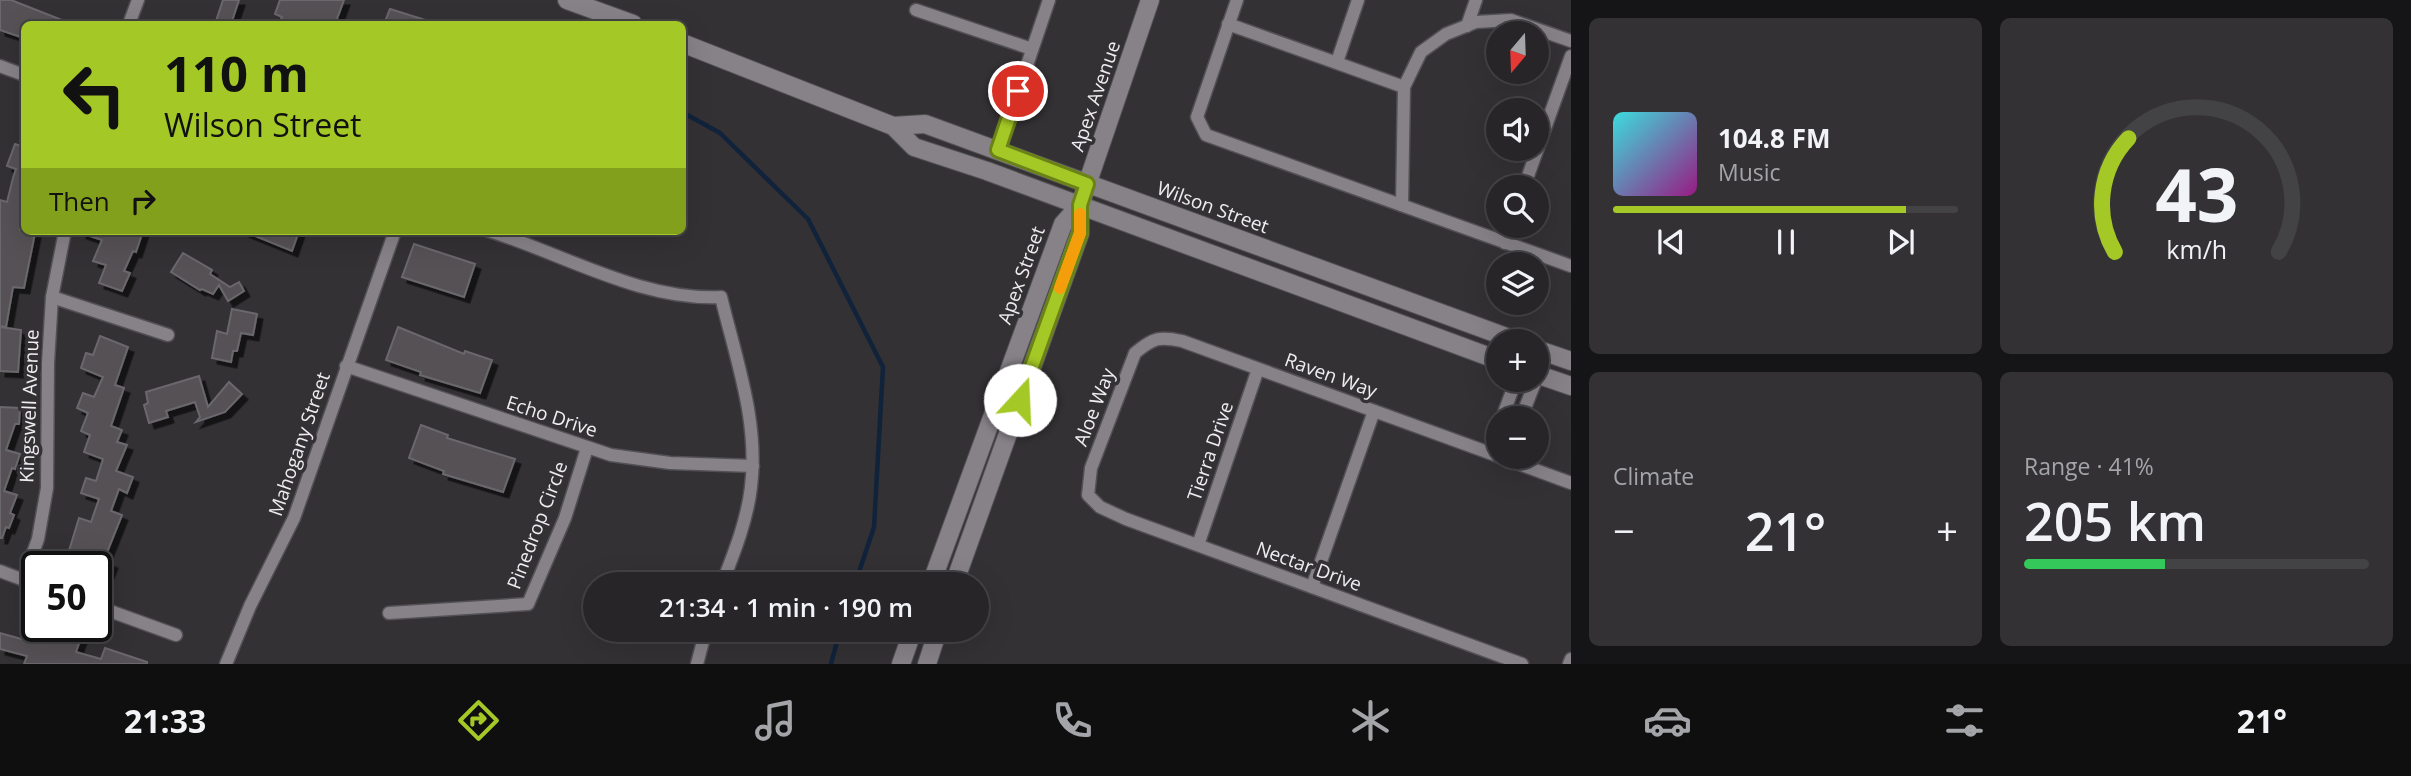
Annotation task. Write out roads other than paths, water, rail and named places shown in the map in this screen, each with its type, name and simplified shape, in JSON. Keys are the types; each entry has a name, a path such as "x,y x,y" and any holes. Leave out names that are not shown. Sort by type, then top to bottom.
{"street":[{"path":"130,21 138,0"},
{"path":"567,0 625,21"},
{"path":"998,150 1049,0"},
{"name":"Apex Avenue","path":"1080,205 1150,0"},
{"path":"1237,0 1197,117 1206,135 1571,267"},
{"path":"1337,62 1358,0"},
{"path":"1467,26 1476,0"},
{"path":"916,10 1032,49"},
{"path":"1402,205 1404,87 1422,52 1446,34 1476,22 1511,20 1571,41"},
{"path":"1228,24 1404,87"},
{"name":"Wilson Street","path":"686,45 894,126 914,147 1080,205 1486,356"},
{"path":"1528,175 1571,57"},
{"path":"0,66 21,74"},
{"name":"Wilson Street","path":"894,126 925,124 1486,330"},
{"path":"958,572 1080,233 1080,205"},
{"name":"Apex Street","path":"934,572 1063,224 1080,205"},
{"name":"Kingswell Avenue","path":"34,551 47,488 48,363 52,297 64,235"},
{"name":"Mahogany Street","path":"226,664 250,606 294,518 395,235"},
{"path":"500,235 652,290 686,297 722,297 748,407 753,467 744,521 726,572"},
{"path":"1505,243 1507,238"},
{"path":"52,297 168,335"},
{"name":"Raven Way","path":"1150,340 1167,338 1182,341 1486,451"},
{"name":"Aloe Way","path":"1088,495 1091,468 1135,353 1150,340"},
{"path":"1549,353 1571,361"},
{"name":"Echo Drive","path":"346,366 587,449 634,460 753,467"},
{"name":"Tierra Drive","path":"1198,545 1258,369"},
{"path":"1549,380 1571,386"},
{"path":"1312,587 1374,411"},
{"name":"Pinedrop Circle","path":"389,613 528,604 565,517 587,449"},
{"name":"Raven Way","path":"1534,469 1571,483"},
{"name":"Nectar Drive","path":"1088,495 1100,507 1126,519 1522,664"},
{"path":"0,571 21,579"},
{"path":"112,612 176,635"},
{"path":"696,664 702,642"},
{"path":"901,664 909,642"},
{"path":"927,664 934,642"}],"waterway":[{"path":"686,114 720,133 808,219 883,367 874,527 859,572"},
{"path":"831,664 837,642"}]}
